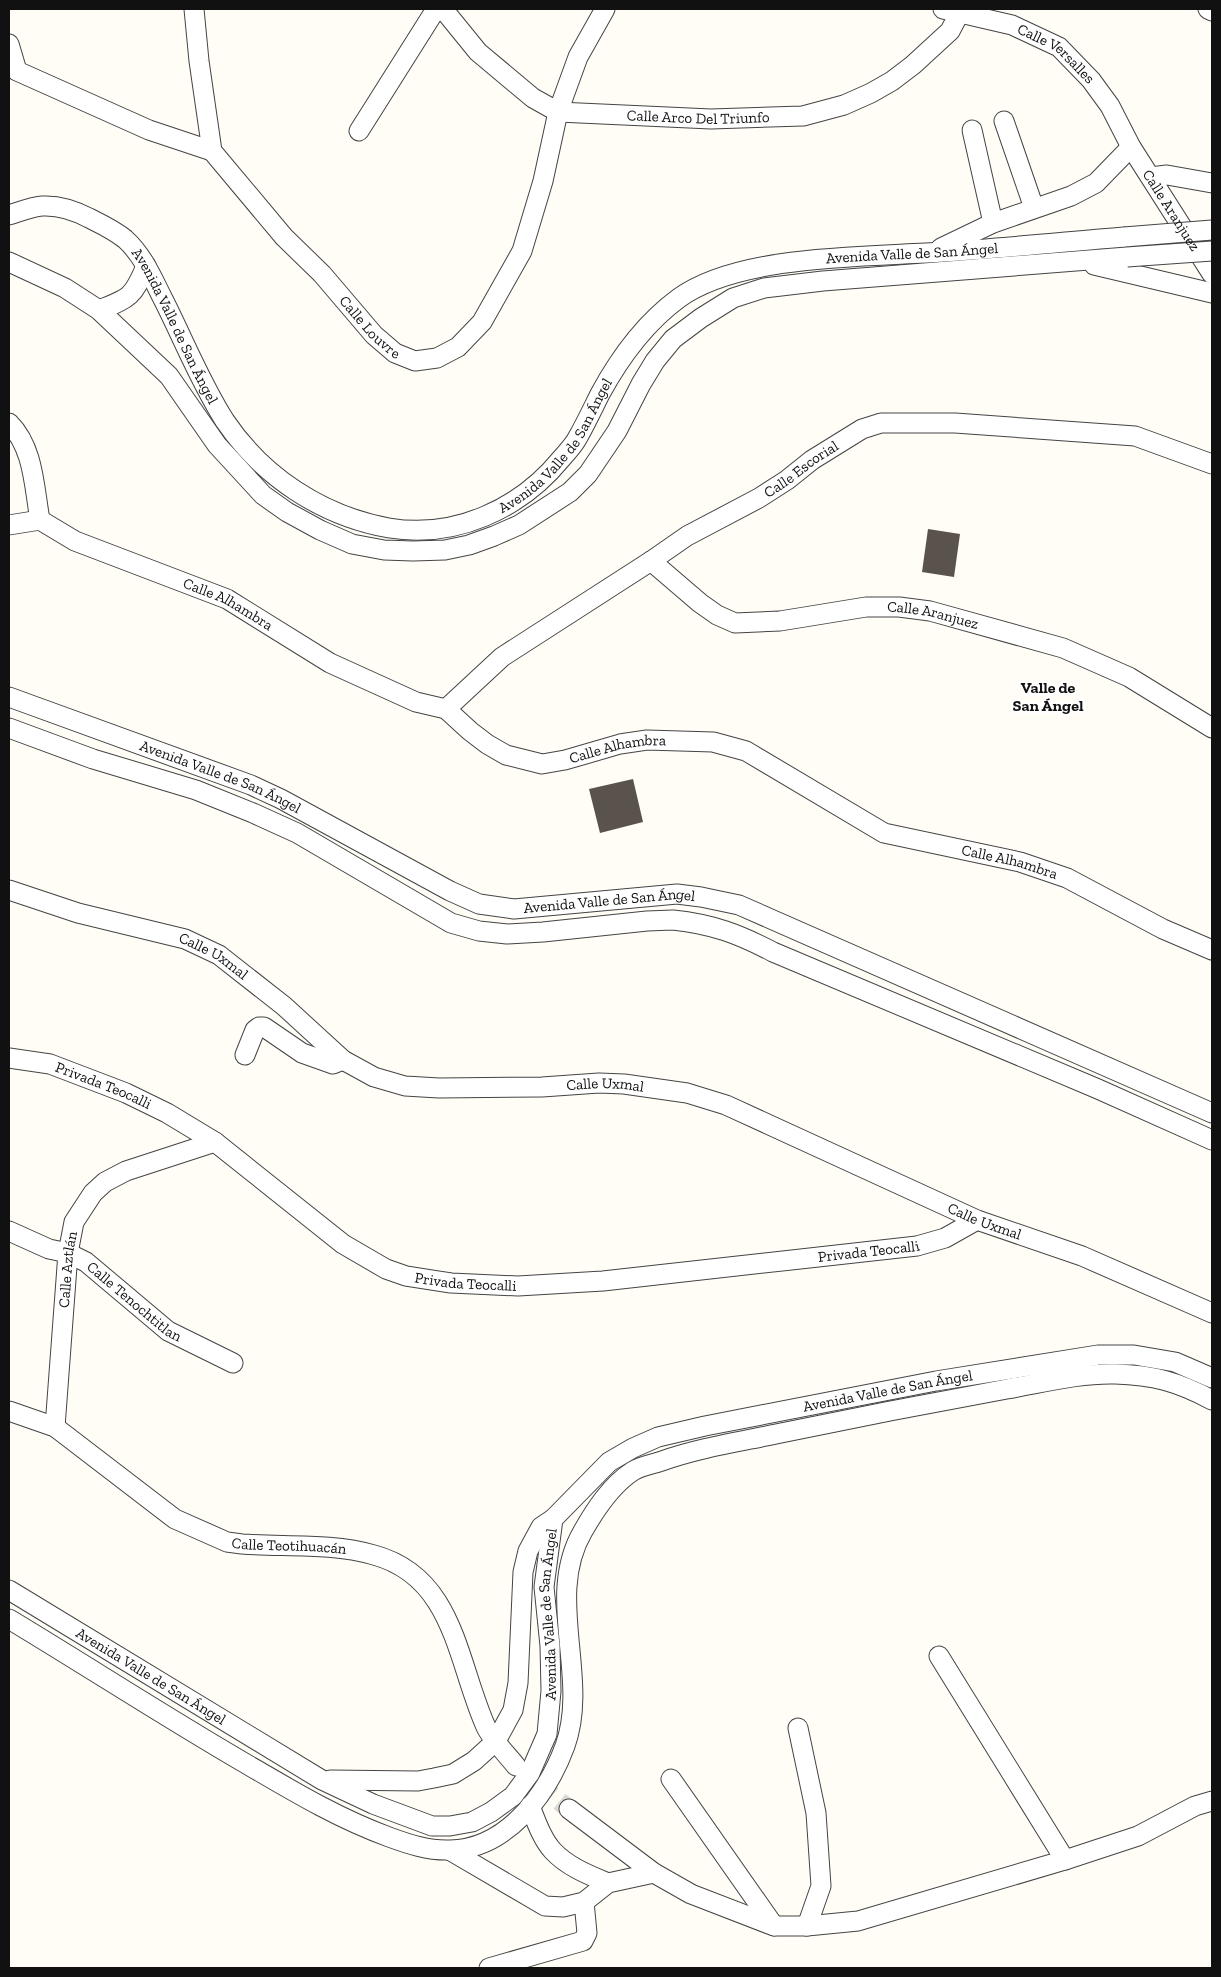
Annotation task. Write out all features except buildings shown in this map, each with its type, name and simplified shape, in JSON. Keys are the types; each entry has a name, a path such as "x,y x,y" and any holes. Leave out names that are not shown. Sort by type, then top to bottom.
{"street":[{"path":"9,44 13,72 149,130 212,151 199,61 194,9"},
{"path":"359,131 436,9"},
{"name":"Calle Arco Del Triunfo","path":"443,9 478,52 533,98 558,112 711,120 803,116 823,112 871,93 892,81 913,65 950,31 951,11"},
{"name":"Calle Louvre","path":"212,151 284,236 322,274 374,335 396,353 415,360 437,358 458,347 482,322 522,250 543,181 558,112 578,57 605,9"},
{"path":"1208,9 1212,11"},
{"name":"Calle Versalles","path":"951,11 1012,25 1059,47 1092,80 1110,106 1131,147"},
{"path":"1004,122 1034,208"},
{"path":"972,130 993,223"},
{"path":"931,253 993,223 1071,196 1096,183 1131,147"},
{"name":"Calle Aranjuez","path":"1131,147 1212,274"},
{"path":"1151,177 1168,175 1212,183"},
{"path":"9,207 42,206"},
{"name":"Avenida Valle de San Ángel","path":"9,215 42,206 70,208 126,240 146,266 221,413 235,434 266,469 293,491 327,508 383,526 422,530 448,527 482,518 512,504 534,488 577,440 602,390 632,344 648,325 680,297 732,274 764,266 825,260 1212,230"},
{"name":"Avenida Valle de San Ángel","path":"9,262 64,288 99,310 169,376 217,445 263,495 287,512 320,530 352,544 384,550 413,551 445,550 470,545 494,536 519,525 570,492 588,474 617,431 655,361 673,339 701,318 733,298 764,288 823,281 1212,251"},
{"path":"1079,262 1212,293"},
{"path":"99,310 128,297 136,288 146,266"},
{"path":"9,269 30,271"},
{"path":"9,423 17,431 25,446 34,480 40,520 9,526"},
{"name":"Calle Escorial","path":"446,709 502,656 652,561 687,536 766,494 812,460 862,429 881,423 955,423 1135,436 1212,464"},
{"name":"Calle Alhambra","path":"40,520 75,540 228,599 330,663 416,702 446,709 470,731 506,755 542,764 565,760 620,744 647,740 713,742 746,751 884,833 1020,862 1068,878 1163,928 1212,950"},
{"name":"Calle Aranjuez","path":"652,561 717,616 735,623 780,621 866,607 899,607 930,611 1063,648 1129,677 1212,728"},
{"name":"Avenida Valle de San Ángel","path":"9,697 250,785 281,799 450,891 479,904 514,909 677,894 739,905 1212,1113"},
{"path":"17,731 39,708"},
{"path":"52,744 66,719"},
{"name":"Avenida Valle de San Ángel","path":"17,731 93,759 196,790 252,812 297,834 450,923 479,931 507,934 673,920 722,929 743,936 774,952 1098,1089 1212,1140"},
{"name":"Calle Uxmal","path":"9,890 78,913 185,939 219,955 284,1006 343,1060 374,1077 405,1086 439,1088 542,1087 599,1083 624,1084 688,1093 726,1105 977,1220 1082,1256 1212,1313"},
{"path":"245,1055 255,1030 259,1027 264,1027 302,1053 333,1064 343,1060"},
{"name":"Privada Teocalli","path":"9,1058 50,1064 126,1093 168,1113 215,1142 343,1244 386,1269 406,1276 451,1283 518,1286 604,1281 918,1246 945,1238 977,1220"},
{"name":"Calle Aztlán","path":"55,1427 68,1253 74,1222 93,1193 105,1182 126,1171 215,1142"},
{"name":"Calle Tenochtitlan","path":"9,1231 49,1249 68,1253 86,1262 168,1331 233,1363"},
{"name":"Avenida Valle de San Ángel","path":"9,1590 322,1780 373,1804 432,1826 450,1826 472,1822 491,1812 513,1796 530,1773 547,1734 552,1691 544,1587 553,1519 609,1462 633,1448 658,1437 706,1426 927,1383 1074,1358 1098,1355 1134,1355 1175,1362 1212,1378"},
{"path":"1074,1358 1078,1377"},
{"name":"Avenida Valle de San Ángel","path":"9,1619 203,1738 319,1806 360,1826 421,1848 451,1850 481,1844 506,1832 530,1806 550,1777 564,1749 573,1721 572,1660 567,1620 569,1569 580,1535 607,1495 634,1470 688,1452 908,1407 1078,1377 1112,1374 1155,1377 1184,1385 1212,1400"},
{"name":"Calle Teotihuacán","path":"9,1411 55,1427 174,1519 203,1533 226,1542 242,1544 338,1548 372,1554 388,1559 404,1568 418,1578 442,1610 453,1632 486,1729 516,1766"},
{"path":"592,1478 607,1495"},
{"path":"322,1780 418,1781 452,1774 474,1761 496,1741 513,1710 518,1683 523,1572 528,1551 541,1526 553,1519"},
{"path":"82,1663 95,1642"},
{"path":"939,1656 1065,1860"},
{"path":"798,1728 816,1813 821,1886 807,1926"},
{"path":"671,1779 774,1926"},
{"path":"569,1809 654,1873 691,1894 774,1926 807,1926 858,1921 1065,1860 1138,1836 1195,1806 1212,1801"},
{"path":"530,1806 541,1834 553,1851 576,1868 608,1883"},
{"path":"472,1822 481,1844"},
{"path":"451,1850 545,1906 563,1908 584,1902 608,1883 654,1873"},
{"path":"490,1968 583,1941 587,1933 584,1902"}],"tunnel":[{"path":"516,1766 569,1809"}],"district":[{"name":"Valle de San Ángel","path":"1048,696"}]}
